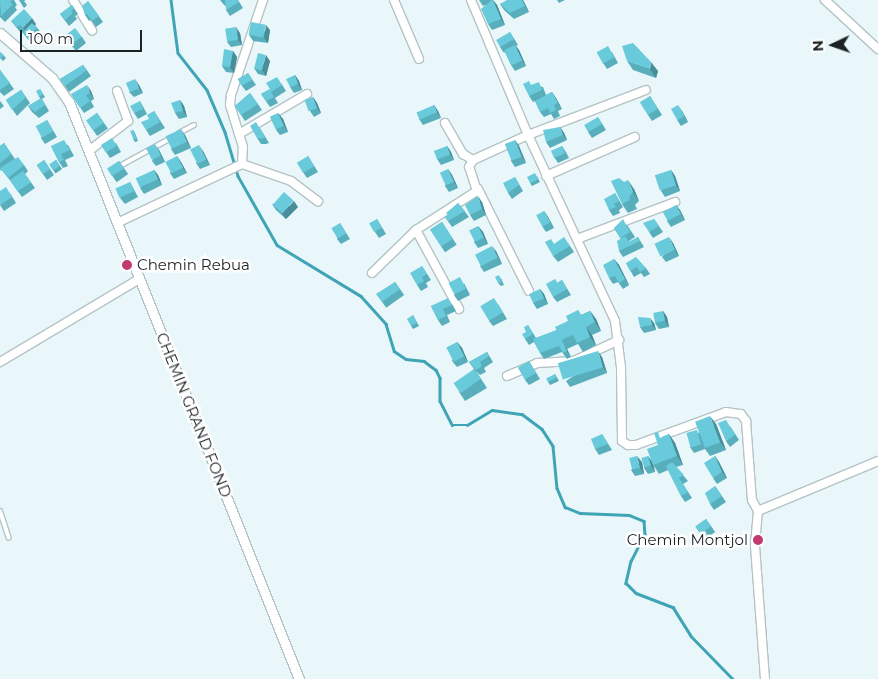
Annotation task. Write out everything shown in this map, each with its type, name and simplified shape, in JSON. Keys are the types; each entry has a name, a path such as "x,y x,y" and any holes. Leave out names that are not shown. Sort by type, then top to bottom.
{"street":[{"path":"73,0 92,30"},
{"path":"241,165 243,147 230,105 231,94 263,0"},
{"path":"394,0 419,59"},
{"path":"471,0 546,176 614,321 619,340 622,441 636,445 726,412 741,414 746,422 752,500 758,511 755,545 765,679"},
{"path":"825,0 878,49"},
{"name":"CHEMIN GRAND FOND","path":"0,34 61,89 90,150 139,279 299,679"},
{"path":"529,291 478,189 470,170 473,160 528,135 646,90"},
{"path":"90,150 128,121 117,91"},
{"path":"239,134 307,94"},
{"path":"445,124 463,154 473,160"},
{"path":"546,176 635,136"},
{"path":"117,223 241,165 291,181 318,201"},
{"path":"372,273 416,230 478,189"},
{"path":"577,239 675,202"},
{"path":"416,230 458,308"},
{"path":"0,362 139,279"},
{"path":"507,376 538,363 574,360 619,340"},
{"path":"758,511 878,461"}],"lane":[{"path":"101,177 194,125"},
{"path":"0,511 9,538"}],"building":[{"path":"0,0 12,0 10,2 13,4 1,16"},
{"path":"225,0 237,0 239,2 226,10"},
{"path":"492,0 501,19 488,24 481,9"},
{"path":"507,0 522,0 525,6 510,13 500,4"},
{"path":"88,1 99,16 92,21 87,14 85,15 82,6"},
{"path":"72,5 74,8 71,11 73,13 65,20 60,14"},
{"path":"24,9 32,18 23,28 20,25 17,27 11,21"},
{"path":"251,22 266,25 263,38 249,35"},
{"path":"32,23 37,28 28,37 23,32"},
{"path":"236,27 238,40 227,42 225,29"},
{"path":"75,28 82,37 71,45 64,37"},
{"path":"510,32 514,39 500,47 496,40"},
{"path":"633,43 651,62 650,69 627,61 622,46"},
{"path":"515,45 522,60 511,65 504,50"},
{"path":"608,46 614,57 603,64 597,52"},
{"path":"224,49 233,51 230,67 222,66"},
{"path":"258,53 266,55 262,70 254,69"},
{"path":"83,65 87,70 65,86 60,79"},
{"path":"0,70 10,83 0,90"},
{"path":"248,73 252,80 242,86 238,79"},
{"path":"295,75 298,84 290,87 286,79"},
{"path":"277,77 282,85 271,92 274,97 266,101 261,94 270,89 266,83"},
{"path":"135,79 139,88 130,92 126,83"},
{"path":"529,81 531,85 539,82 542,90 529,96 523,84"},
{"path":"87,85 90,93 86,95 90,101 80,108 71,94"},
{"path":"40,89 43,94 39,97 36,91"},
{"path":"21,90 26,97 12,110 6,100"},
{"path":"552,92 558,103 554,105 556,110 550,113 548,108 540,112 535,101"},
{"path":"250,93 258,104 241,115 235,106"},
{"path":"650,96 658,109 648,115 640,102"},
{"path":"313,97 317,108 309,111 305,100"},
{"path":"41,98 45,105 35,112 28,106"},
{"path":"180,100 183,111 175,113 171,103"},
{"path":"140,101 143,109 134,113 130,106"},
{"path":"434,105 437,112 420,120 417,112"},
{"path":"678,105 684,116 677,120 671,109"},
{"path":"154,111 160,122 146,130 141,122 149,119 147,115"},
{"path":"97,113 104,123 93,130 86,120"},
{"path":"278,113 284,126 276,129 270,117"},
{"path":"598,117 602,124 588,132 584,125"},
{"path":"47,120 53,131 42,138 36,126"},
{"path":"256,122 265,137 262,139 257,138 250,126"},
{"path":"560,127 563,135 546,142 543,130"},
{"path":"181,129 187,142 172,149 166,136"},
{"path":"133,130 136,138 133,139 130,131"},
{"path":"112,138 117,146 106,153 101,145"},
{"path":"64,140 70,150 61,154 64,160 59,162 51,146"},
{"path":"515,140 522,157 512,161 505,144"},
{"path":"4,143 11,154 0,163 0,146"},
{"path":"155,144 161,156 152,160 146,149"},
{"path":"199,145 206,159 197,164 190,150"},
{"path":"447,146 450,154 437,159 434,151"},
{"path":"562,146 565,153 554,158 551,151"},
{"path":"177,156 183,168 171,173 165,162"},
{"path":"308,156 314,166 303,173 297,163"},
{"path":"18,157 24,165 8,178 0,168"},
{"path":"44,160 50,169 43,174 37,165"},
{"path":"56,160 60,166 53,170 49,164"},
{"path":"119,161 124,169 112,176 107,168"},
{"path":"448,169 454,182 446,185 440,173"},
{"path":"154,170 158,179 140,187 136,178"},
{"path":"671,170 676,185 660,190 655,175"},
{"path":"23,171 31,183 18,192 10,180"},
{"path":"535,173 538,179 530,183 527,177"},
{"path":"515,177 519,185 508,193 503,183"},
{"path":"619,178 624,182 628,180 633,192 629,197 630,200 622,204 611,181"},
{"path":"130,182 134,191 119,198 115,189"},
{"path":"6,187 12,197 0,205 0,191"},
{"path":"284,192 294,201 282,213 273,205"},
{"path":"615,193 619,201 614,204 616,207 609,210 604,199"},
{"path":"478,196 482,209 470,215 465,205"},
{"path":"458,203 465,211 448,221 445,217 448,215 446,213"},
{"path":"676,205 681,214 668,221 663,212"},
{"path":"544,211 550,222 542,227 536,215"},
{"path":"377,219 382,228 374,232 369,223"},
{"path":"623,219 630,232 620,238 614,228"},
{"path":"654,219 659,226 649,232 643,223"},
{"path":"442,222 453,239 441,246 430,230"},
{"path":"340,223 346,233 338,238 331,228"},
{"path":"478,226 484,238 475,242 469,231"},
{"path":"625,236 629,242 638,237 640,241 619,251 617,241"},
{"path":"564,237 570,246 553,256 545,242 551,239 554,244"},
{"path":"669,237 675,250 660,256 654,244"},
{"path":"492,246 498,258 481,266 475,255"},
{"path":"636,257 646,268 640,272 637,267 630,271 626,263"},
{"path":"614,259 625,279 619,283 615,276 609,278 603,265"},
{"path":"422,266 427,274 422,277 424,281 417,285 410,273"},
{"path":"499,275 502,282 498,283 495,277"},
{"path":"460,277 466,289 454,294 448,283"},
{"path":"555,279 557,283 562,280 567,289 553,297 546,284"},
{"path":"395,282 400,289 382,302 376,294"},
{"path":"540,289 544,298 533,303 529,294"},
{"path":"448,298 452,305 443,309 446,316 438,320 431,306"},
{"path":"494,298 503,313 489,321 480,306"},
{"path":"578,310 581,315 590,311 595,322 586,327 590,337 577,343 573,335 561,340 555,327 568,321 566,316"},
{"path":"663,311 665,321 655,323 653,313"},
{"path":"413,315 417,323 411,326 407,319"},
{"path":"638,317 650,318 652,325 640,327"},
{"path":"528,325 533,334 525,339 522,334 526,332 524,327"},
{"path":"557,330 567,351 563,353 559,346 540,353 533,339"},
{"path":"457,342 464,356 454,362 446,347"},
{"path":"598,351 603,367 563,380 558,363"},
{"path":"487,352 489,356 480,362 482,366 476,370 469,362"},
{"path":"529,361 536,373 525,380 518,368"},
{"path":"474,369 481,379 460,393 454,383"},
{"path":"555,374 557,378 548,382 546,379"},
{"path":"710,416 720,442 705,448 695,422"},
{"path":"726,420 735,435 726,441 718,423"},
{"path":"697,430 701,444 691,447 686,433"},
{"path":"658,432 660,438 669,434 677,456 653,465 647,449 658,445 654,433"},
{"path":"602,434 608,444 595,449 591,439"},
{"path":"637,456 640,468 632,470 629,458"},
{"path":"648,456 651,466 644,468 641,458"},
{"path":"715,456 722,472 713,478 704,463"},
{"path":"672,462 684,475 679,478 688,492 681,496 666,466"},
{"path":"715,486 722,496 710,504 705,493"},
{"path":"706,519 711,526 701,534 695,527"}],"waterway":[{"path":"171,0 178,53 207,90 225,132 238,176 277,245 361,296 386,324 394,351 406,359 424,361 436,370 440,378 440,401 452,425 467,425 492,410 522,414 542,429 553,446 557,488 565,507 580,513 629,515 644,521 645,534 631,561 626,583 636,593 673,607 691,636 733,679"}],"place":[{"name":"Chemin Rebua","path":"127,265"},
{"name":"Chemin Montjol","path":"758,540"}]}
